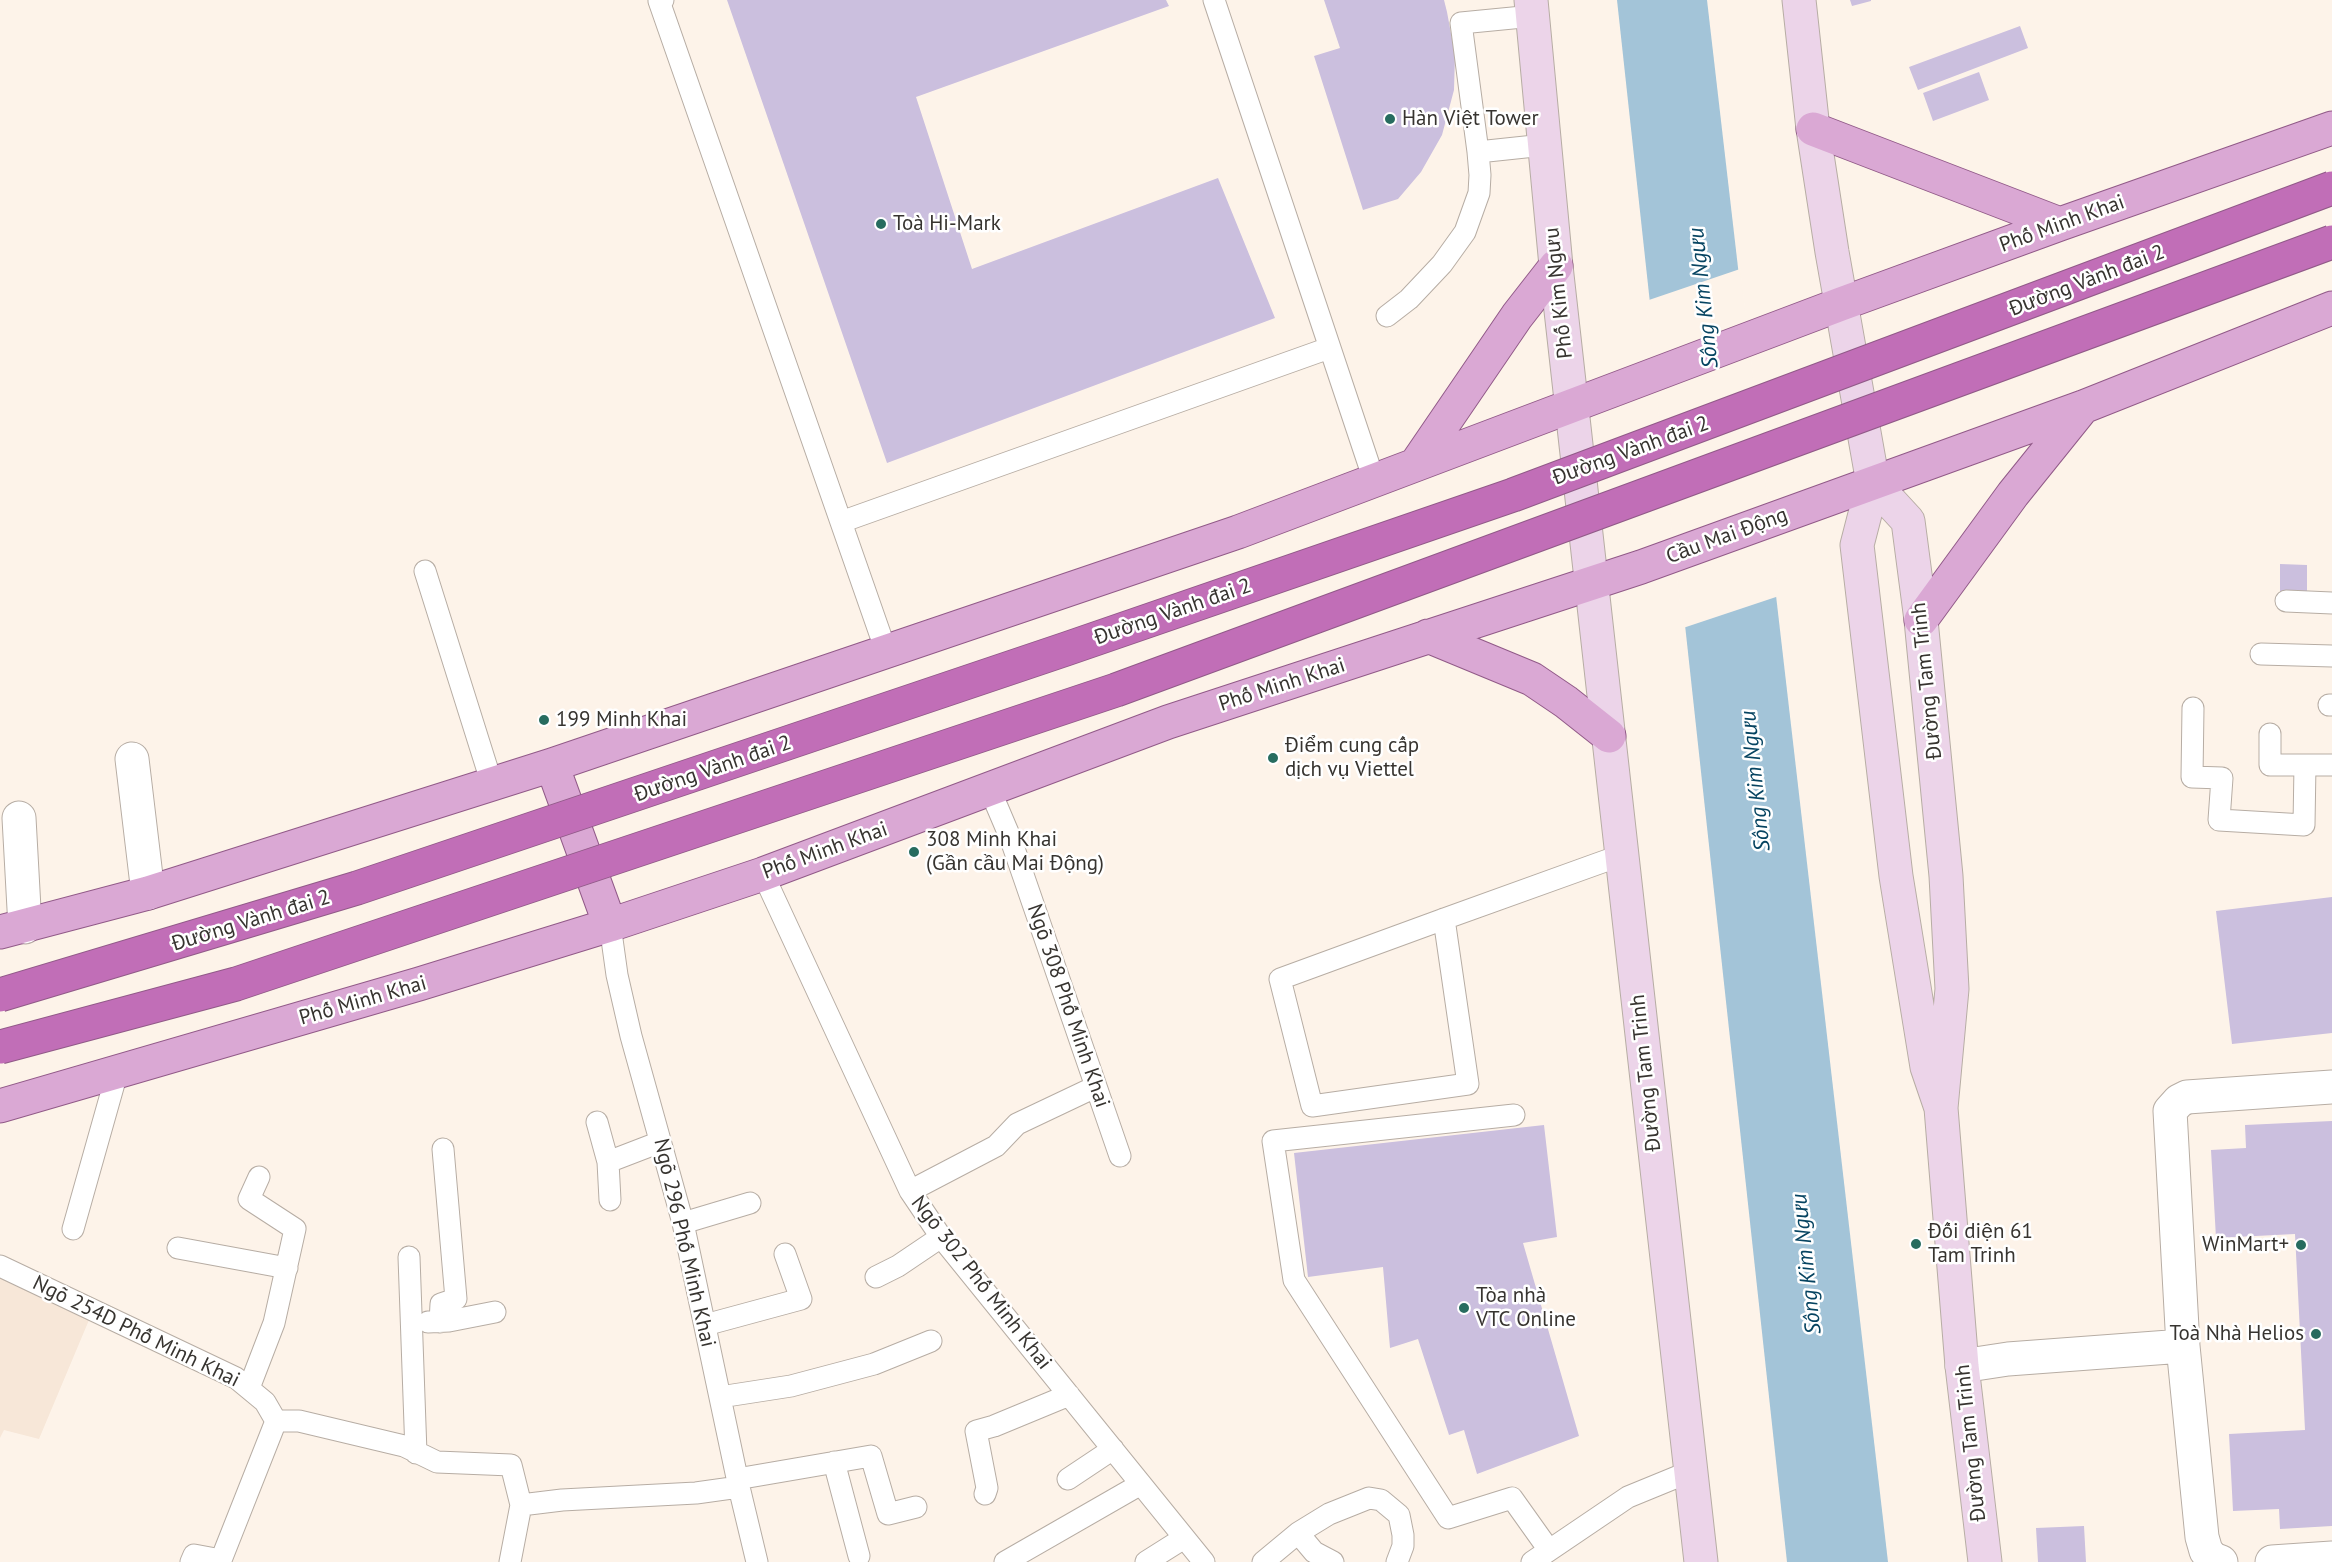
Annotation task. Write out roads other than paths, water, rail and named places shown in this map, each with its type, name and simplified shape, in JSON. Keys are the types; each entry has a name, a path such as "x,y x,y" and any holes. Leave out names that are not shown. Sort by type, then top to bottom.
{"highway":[{"name":"Đường Vành đai 2","path":"0,995 368,885 1513,495 2332,188"},
{"path":"0,1047 236,984 1116,690 2332,242"}],"main road":[{"path":"1799,0 1813,129 1841,304"},
{"name":"Phố Kim Ngưu","path":"1532,8 1556,266 1593,585"},
{"path":"1813,129 2060,224"},
{"name":"Phố Minh Khai","path":"1572,407 1841,304 2060,224 2332,129"},
{"path":"1416,464 1517,316 1556,266"},
{"name":"Đường Tam Trinh","path":"1841,304 1873,483 1857,544 1896,876 1927,1068 1941,1108"},
{"path":"1873,483 2083,407 2332,308"},
{"path":"12,930 148,893 552,765 1238,532 1572,407"},
{"path":"1921,620 2013,494 2083,407"},
{"name":"Đường Tam Trinh","path":"1873,483 1908,521 1921,620 1946,876 1952,989 1941,1108 1962,1365 1985,1562"},
{"name":"Cầu Mai Động","path":"1641,567 1873,483"},
{"name":"Phố Minh Khai","path":"0,1106 419,984 610,925 762,874 1168,722 1428,636 1593,585 1641,567"},
{"name":"Đường Tam Trinh","path":"1593,585 1689,1472 1701,1562"},
{"path":"1428,636 1532,679 1609,736"},
{"path":"552,765 610,925"}],"street":[{"path":"132,759 148,893"},
{"path":"12,930 19,818"},
{"path":"2221,1562 2213,1559 2206,1551 2202,1537 2183,1346 2170,1111 2179,1101 2187,1097 2332,1087"},
{"path":"1962,1365 2008,1359 2183,1346"},
{"path":"2272,1562 2332,1558"}],"lane":[{"path":"663,0 659,1 886,651"},
{"path":"1214,0 1374,480"},
{"path":"1387,316 1409,299 1442,264 1465,232 1479,193 1478,152 1461,23 1532,8"},
{"path":"1478,152 1544,145"},
{"path":"841,522 1329,348"},
{"path":"425,571 492,784"},
{"path":"2286,601 2332,603"},
{"path":"2261,654 2332,656"},
{"path":"2193,708 2192,777 2222,778 2219,820 2304,825 2305,765"},
{"path":"2270,734 2270,765 2332,765"},
{"name":"Ngõ 308 Phố Minh Khai","path":"990,790 1010,837 1120,1156"},
{"path":"1444,920 1468,1084 1312,1106 1281,979 1622,855"},
{"name":"Ngõ 302 Phố Minh Khai","path":"762,874 910,1191 941,1237 1204,1562"},
{"name":"Ngõ 296 Phố Minh Khai","path":"610,925 617,975 631,1036 683,1222 757,1562"},
{"path":"73,1229 117,1073"},
{"path":"910,1191 996,1146 1017,1124 1095,1087"},
{"path":"1514,1115 1273,1141 1294,1280 1448,1518 1512,1498 1540,1556 1628,1497 1689,1472"},
{"path":"597,1122 608,1162 610,1200"},
{"path":"608,1162 660,1142"},
{"path":"440,1322 441,1304 456,1299 443,1149"},
{"path":"249,1388 274,1323 295,1229 249,1199 260,1177"},
{"path":"683,1222 750,1203"},
{"path":"876,1277 898,1266 941,1237"},
{"path":"178,1248 287,1268"},
{"path":"705,1326 801,1299 785,1254"},
{"path":"409,1257 416,1453"},
{"name":"Ngõ 254D Phố Minh Khai","path":"0,1266 236,1378 265,1402 276,1421"},
{"path":"413,1324 440,1322 495,1312"},
{"path":"720,1397 790,1386 843,1373 874,1364 931,1341"},
{"path":"984,1494 987,1488 976,1431 994,1426 1069,1395"},
{"path":"191,1562 194,1555 221,1560 276,1421 299,1421 404,1446 437,1462 511,1465 521,1505 510,1562"},
{"path":"1068,1479 1113,1449"},
{"path":"521,1505 562,1500 696,1493 871,1456 888,1514 916,1507"},
{"path":"834,1462 859,1556"},
{"path":"1005,1562 1141,1484"},
{"path":"1263,1562 1298,1533 1353,1503 1369,1498 1381,1500 1399,1515 1403,1546 1396,1562"},
{"path":"1298,1533 1314,1552 1333,1562"},
{"path":"1146,1562 1184,1538"}],"water":[{"name":"Sông Kim Ngưu","path":"1617,0 1707,0 1888,1562 1787,1562"}],"place":[{"name":"Hàn Việt Tower","path":"1390,119"},
{"name":"Toà Hi-Mark","path":"881,224"},
{"name":"199 Minh Khai","path":"544,720"},
{"name":"Điểm cung cấp dịch vụ Viettel","path":"1273,758"},
{"name":"308 Minh Khai (Gần cầu Mai Động)","path":"914,852"},
{"name":"Đối diện 61 Tam Trinh","path":"1916,1244"},
{"name":"WinMart+","path":"2301,1245"},
{"name":"Tòa nhà VTC Online","path":"1464,1308"},
{"name":"Toà Nhà Helios","path":"2316,1334"}]}
